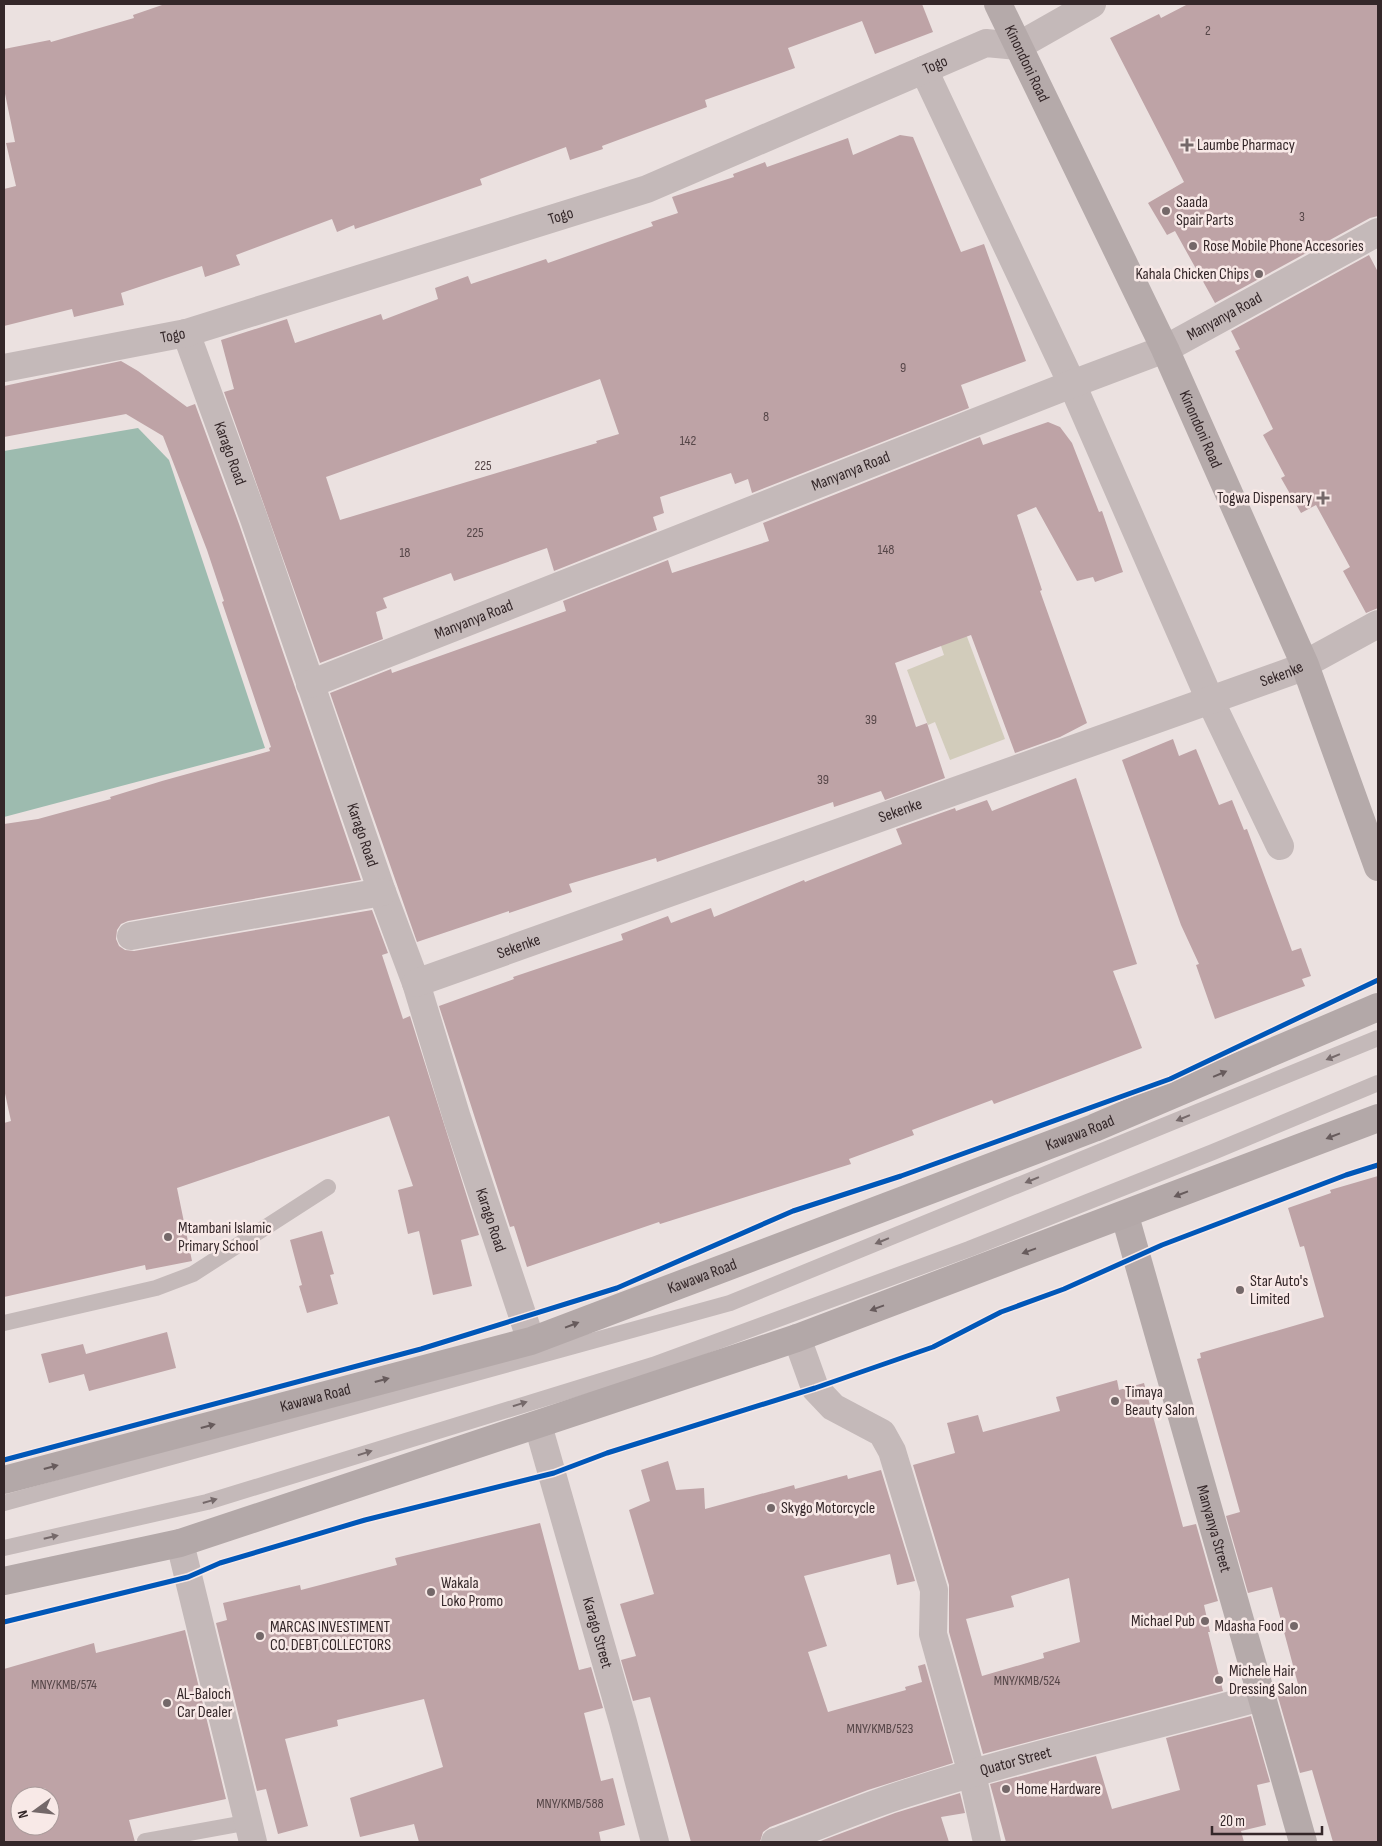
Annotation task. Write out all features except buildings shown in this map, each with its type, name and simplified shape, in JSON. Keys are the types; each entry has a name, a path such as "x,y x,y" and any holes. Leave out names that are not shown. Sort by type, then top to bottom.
{"main road":[{"name":"Kawawa Road","path":"4,1480 531,1340 1094,1128 1378,1006"},
{"path":"4,1581 180,1543 797,1338 1125,1216 1378,1118"}],"street":[{"name":"Kinondoni Road","path":"998,4 1165,349 1305,665 1378,867"},
{"path":"1018,46 1092,4"},
{"name":"Togo","path":"4,368 186,333 647,189 986,43 1018,46"},
{"path":"924,70 1072,384 1210,700 1280,846"},
{"name":"Manyanya Road","path":"310,684 1165,349 1378,232"},
{"name":"Karago Road","path":"186,333 254,519 382,892 416,983 457,1118 531,1340"},
{"name":"Sekenke","path":"416,983 1305,665 1378,624"},
{"path":"131,936 382,892"},
{"name":"Manyanya Street","path":"1125,1216 1302,1842"},
{"path":"797,1338 815,1388 833,1407 882,1433 892,1451 934,1590 933,1634 972,1774 987,1842"},
{"name":"Karago Street","path":"538,1425 624,1722 655,1842"},
{"path":"180,1543 252,1832"},
{"name":"Quator Street","path":"775,1842 871,1805 972,1774 1261,1697"}],"lane":[{"name":"Kawawa Road","path":"4,1503 730,1303 1378,1038"},
{"path":"4,1548 207,1502 653,1365 968,1249 1213,1152 1378,1083"},
{"path":"4,1322 148,1290 193,1274 328,1187"},
{"path":"145,1841 252,1832"}],"shaded area":[{"path":"138,428 169,460 265,748 4,817 4,451"},
{"path":"966,634 1005,739 950,760 935,722 928,725 907,670 944,655 940,643"}],"cycle path":[{"path":"4,1460 421,1349 617,1288 793,1211 901,1176 1170,1079 1378,980"},
{"path":"4,1622 188,1577 220,1563 365,1520 554,1473 607,1453 815,1388 933,1347 1001,1312 1064,1289 1162,1245 1346,1175 1378,1165"}],"place":[{"name":"Laumbe Pharmacy","path":"1187,145"},
{"name":"Saada Spair Parts","path":"1166,211"},
{"name":"Rose Mobile Phone Accesories","path":"1193,246"},
{"name":"Kahala Chicken Chips","path":"1259,274"},
{"name":"Togwa Dispensary","path":"1323,498"},
{"name":"Mtambani Islamic Primary School","path":"168,1237"},
{"name":"Star Auto's Limited","path":"1240,1290"},
{"name":"Timaya Beauty Salon","path":"1115,1401"},
{"name":"Skygo Motorcycle","path":"771,1508"},
{"name":"Wakala Loko Promo","path":"431,1592"},
{"name":"Michael Pub","path":"1205,1621"},
{"name":"Mdasha Food","path":"1294,1626"},
{"name":"MARCAS INVESTIMENT CO. DEBT COLLECTORS","path":"260,1636"},
{"name":"Michele Hair Dressing Salon","path":"1219,1680"},
{"name":"AL-Baloch Car Dealer","path":"167,1703"},
{"name":"Home Hardware","path":"1006,1789"}]}
